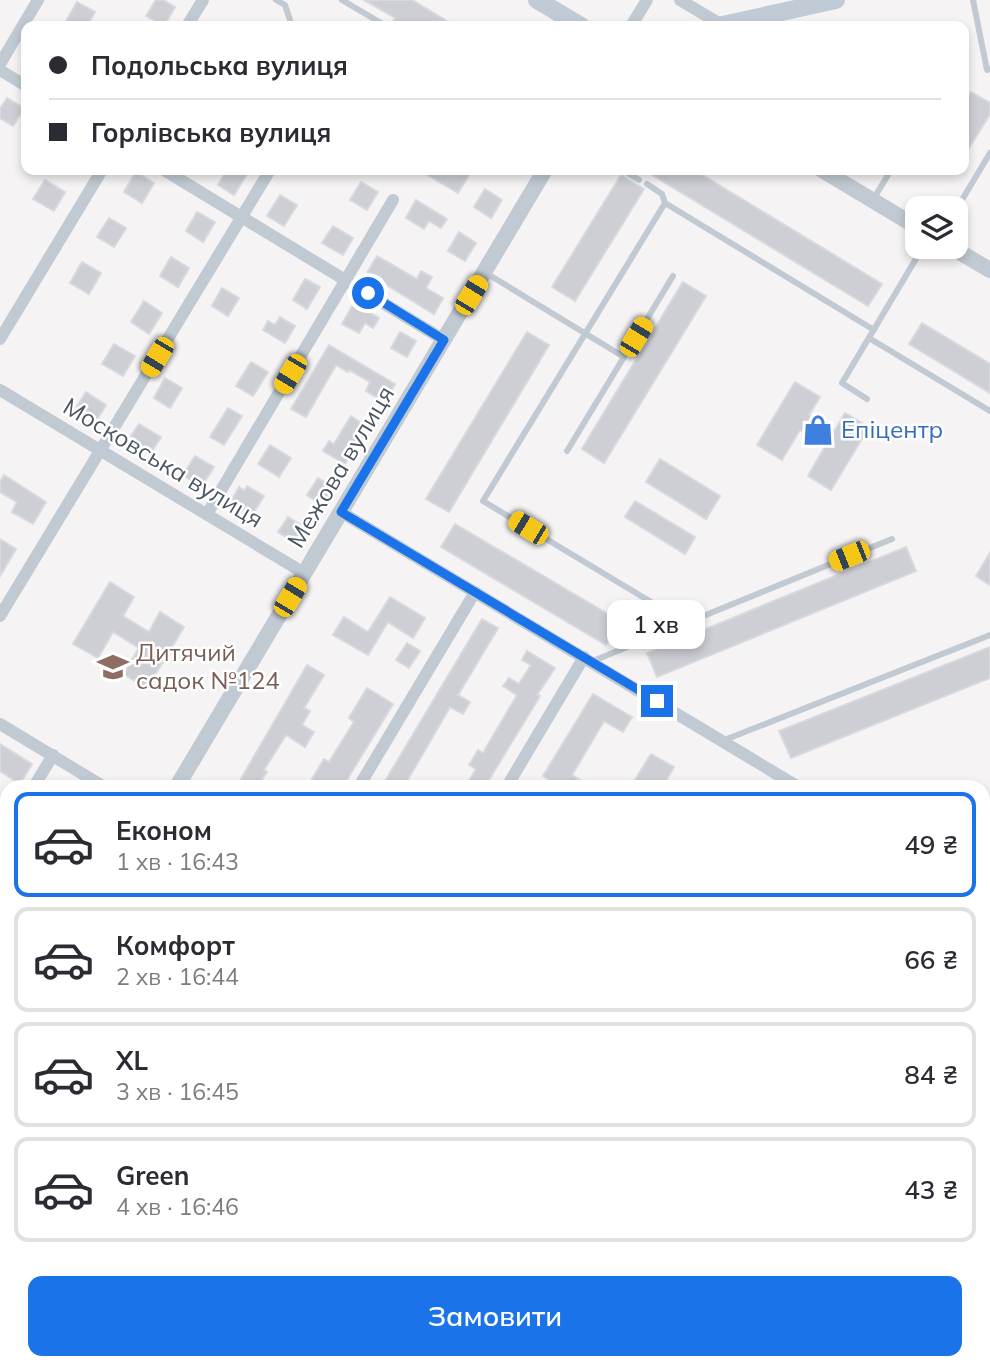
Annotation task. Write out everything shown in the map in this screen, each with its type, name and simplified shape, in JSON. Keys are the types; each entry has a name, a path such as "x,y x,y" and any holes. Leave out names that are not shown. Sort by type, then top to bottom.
{"main road":[{"path":"537,0 573,21"},
{"path":"742,21 836,0"}],"street":[{"path":"26,21 38,0"},
{"path":"190,21 203,0"},
{"path":"634,21 647,0"},
{"path":"680,0 712,21"},
{"path":"0,64 21,29"},
{"path":"0,70 21,83"},
{"path":"0,340 99,175"},
{"path":"172,175 444,340"},
{"path":"0,616 267,175"},
{"name":"Межова вулиця","path":"181,780 542,175"},
{"path":"830,175 905,220"},
{"path":"206,514 393,200"},
{"path":"968,257 990,270"},
{"name":"Московська вулиця","path":"0,390 304,573"},
{"path":"341,512 787,780"},
{"path":"363,780 475,592"},
{"path":"511,780 588,660"},
{"path":"0,724 93,780"},
{"path":"38,780 53,755"}],"lane":[{"path":"276,0 285,5 290,21"},
{"path":"342,0 378,21"},
{"path":"973,0 987,70 990,69"},
{"path":"964,196 990,153"},
{"path":"631,175 639,180"},
{"path":"873,200 888,175"},
{"path":"647,184 662,194 664,203 483,501 686,623"},
{"path":"664,203 874,330"},
{"path":"867,399 842,383 916,259"},
{"path":"484,272 624,357"},
{"path":"567,451 673,276"},
{"path":"869,338 990,411"},
{"path":"588,660 892,539"},
{"path":"722,741 990,635"}],"building":[{"path":"156,0 163,0 175,7 167,21 155,21 146,16"},
{"path":"364,0 412,0 447,21 393,21 395,18"},
{"path":"77,2 95,12 90,21 66,21"},
{"path":"971,92 990,103 990,114 969,148"},
{"path":"7,98 21,106 21,113 13,126 0,118 0,109"},
{"path":"134,175 141,175 154,183 142,203 124,192"},
{"path":"224,175 246,175 234,195 218,185"},
{"path":"427,175 469,175 458,193"},
{"path":"621,175 644,189 575,301 552,287"},
{"path":"652,175 702,175 882,284 868,306"},
{"path":"45,180 65,192 54,211 33,199"},
{"path":"361,182 378,192 367,210 350,200"},
{"path":"485,189 502,200 491,218 474,207"},
{"path":"280,195 297,205 284,226 267,216"},
{"path":"416,200 447,219 441,228 429,221 424,229 406,218"},
{"path":"197,212 215,222 203,242 186,231"},
{"path":"109,218 126,228 114,247 97,237"},
{"path":"333,226 353,238 343,255 322,243"},
{"path":"459,232 476,243 465,261 448,251"},
{"path":"377,256 417,279 421,271 432,277 426,288 443,298 434,314 367,273"},
{"path":"171,257 189,268 178,287 160,276"},
{"path":"82,262 101,273 89,294 70,283"},
{"path":"305,279 320,287 307,309 293,300"},
{"path":"683,282 706,296 604,463 582,449"},
{"path":"222,288 239,298 228,316 212,306"},
{"path":"144,301 162,313 149,334 131,322"},
{"path":"354,303 379,318 373,328 365,323 359,333 342,324"},
{"path":"280,317 295,326 285,343 263,330 268,321 275,325"},
{"path":"922,323 990,364 990,393 909,344"},
{"path":"400,332 416,341 407,357 391,348"},
{"path":"527,332 549,345 449,512 426,499"},
{"path":"114,344 135,356 123,376 102,364"},
{"path":"329,345 395,384 385,402 366,391 370,382 336,365 306,417 291,409"},
{"path":"251,362 268,372 253,396 236,386"},
{"path":"165,378 182,388 170,408 154,398"},
{"path":"795,382 820,397 809,415 835,430 845,413 869,427 831,490 808,476 826,445 800,430 782,460 757,445"},
{"path":"86,392 106,405 96,421 76,408"},
{"path":"228,408 242,416 224,445 210,437"},
{"path":"351,416 367,427 345,464 323,451 329,441 334,444"},
{"path":"139,424 161,437 151,453 129,439"},
{"path":"270,445 291,458 279,477 258,464"},
{"path":"195,456 214,467 201,487 183,475"},
{"path":"660,459 720,496 706,519 646,482"},
{"path":"4,475 46,502 33,524 12,512 17,502 0,492 0,482"},
{"path":"318,478 333,487 322,505 307,495"},
{"path":"247,486 264,496 252,515 229,505 239,487 244,491"},
{"path":"635,501 695,537 685,554 625,517"},
{"path":"288,517 306,528 297,544 278,532"},
{"path":"455,524 620,621 606,645 441,547"},
{"path":"0,539 16,549 0,576"},
{"path":"906,547 916,571 657,677 647,653"},
{"path":"990,553 990,585 976,576"},
{"path":"110,582 134,597 123,616 149,632 160,612 184,627 147,688 123,674 139,648 113,632 98,658 73,644"},
{"path":"390,597 425,618 413,638 388,622 368,655 333,635 344,617 368,632"},
{"path":"482,619 498,628 458,695 470,702 463,714 450,707 408,780 386,780"},
{"path":"407,643 420,651 409,668 396,660"},
{"path":"990,647 990,678 791,758 779,731"},
{"path":"527,651 555,668 489,780 470,780 476,769 469,765 478,750 483,753 517,695 503,686 509,678 519,684 531,665 522,660"},
{"path":"307,665 324,675 304,708 310,711 302,725 314,732 305,747 286,735 264,770 267,772 262,780 241,779"},
{"path":"367,688 393,704 347,780 314,780 324,759 329,762 354,722 349,718"},
{"path":"593,694 632,717 623,732 604,721 572,775 580,780 549,780 543,776"},
{"path":"0,744 32,764 22,780 14,780 0,771"},
{"path":"651,754 674,767 667,780 635,780"}],"place":[{"name":"Епіцентр","path":"818,430"},
{"name":"Дитячий садок №124","path":"113,667"}],"route":[{"path":"368,293 444,340 341,512 657,701"}]}
